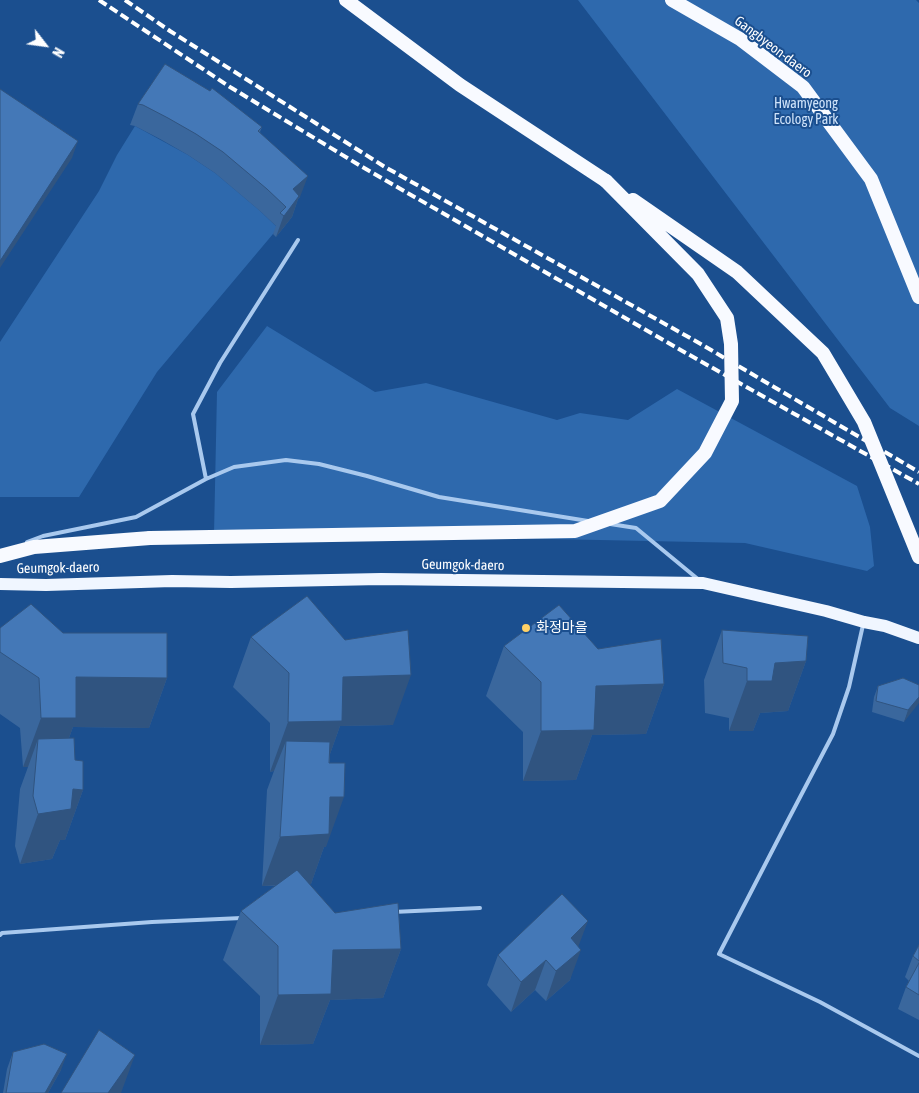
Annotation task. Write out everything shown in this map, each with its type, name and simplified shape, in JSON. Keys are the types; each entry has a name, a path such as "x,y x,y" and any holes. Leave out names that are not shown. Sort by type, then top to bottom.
{"highway":[{"path":"346,0 460,85 606,181 737,272 824,354 864,422 919,557"},
{"name":"Gangbyeon-daero","path":"672,0 740,39 803,87 871,179 919,296"},
{"path":"0,555 34,547 150,538 575,531 660,501 705,453 732,401 731,344 727,318 698,274 606,181"}],"main road":[{"name":"Geumgok-daero","path":"0,584 46,585 172,581 231,582 381,579 703,583 885,626 919,638"}],"lane":[{"path":"206,479 192,414 220,363 298,240"},
{"path":"0,555 43,536 136,517 206,479 234,467 286,460 319,464 439,497 636,528 703,583"},
{"path":"864,622 849,686 832,734 719,954 820,1002 919,1056"},
{"path":"390,912 480,908"},
{"path":"0,935 2,933 143,922 251,918"}],"green space":[{"name":"Hwamyeong Ecology Park","path":"578,0 916,0 919,3 919,426 890,408"},
{"path":"135,126 188,155 215,173 278,228 157,372 79,497 0,497 0,342 99,191 117,155"},
{"path":"267,326 375,392 426,383 557,420 580,413 628,420 677,389 857,486 870,527 874,566 867,571 745,543 214,534 217,392"}],"building":[{"path":"165,64 210,91 212,88 262,127 258,131 308,176 293,189 299,196 284,216 280,213 286,207 223,152 168,118 138,104"},
{"path":"0,89 78,141 0,261"},
{"path":"307,596 345,640 408,630 411,675 343,677 342,721 288,722 289,673 251,637"},
{"path":"31,604 63,633 167,633 167,678 76,677 76,718 41,718 39,678 0,652 0,628"},
{"path":"559,605 598,649 661,639 664,684 596,686 594,730 541,731 541,682 504,646"},
{"path":"722,630 808,636 806,661 775,663 772,681 747,681 747,668 723,663"},
{"path":"903,678 919,685 919,697 908,710 876,701 878,686"},
{"path":"74,738 75,760 83,761 83,790 73,789 71,809 38,814 33,796 38,739"},
{"path":"286,741 330,742 329,763 345,763 344,797 330,797 329,834 280,837"},
{"path":"297,870 335,913 398,903 401,949 333,950 331,994 278,995 278,946 241,911"},
{"path":"562,894 588,921 571,938 581,950 556,971 546,960 521,982 498,955"},
{"path":"919,945 919,961 913,956"},
{"path":"919,963 919,995 906,987"},
{"path":"99,1030 135,1055 108,1093 61,1093"},
{"path":"44,1044 67,1054 45,1093 6,1093 13,1052"}],"railway":[{"path":"99,0 230,87 359,165 686,353 919,484"},
{"path":"125,0 170,31 385,167 699,343 919,472"}],"place":[{"name":"화정마을","path":"526,628"}]}
